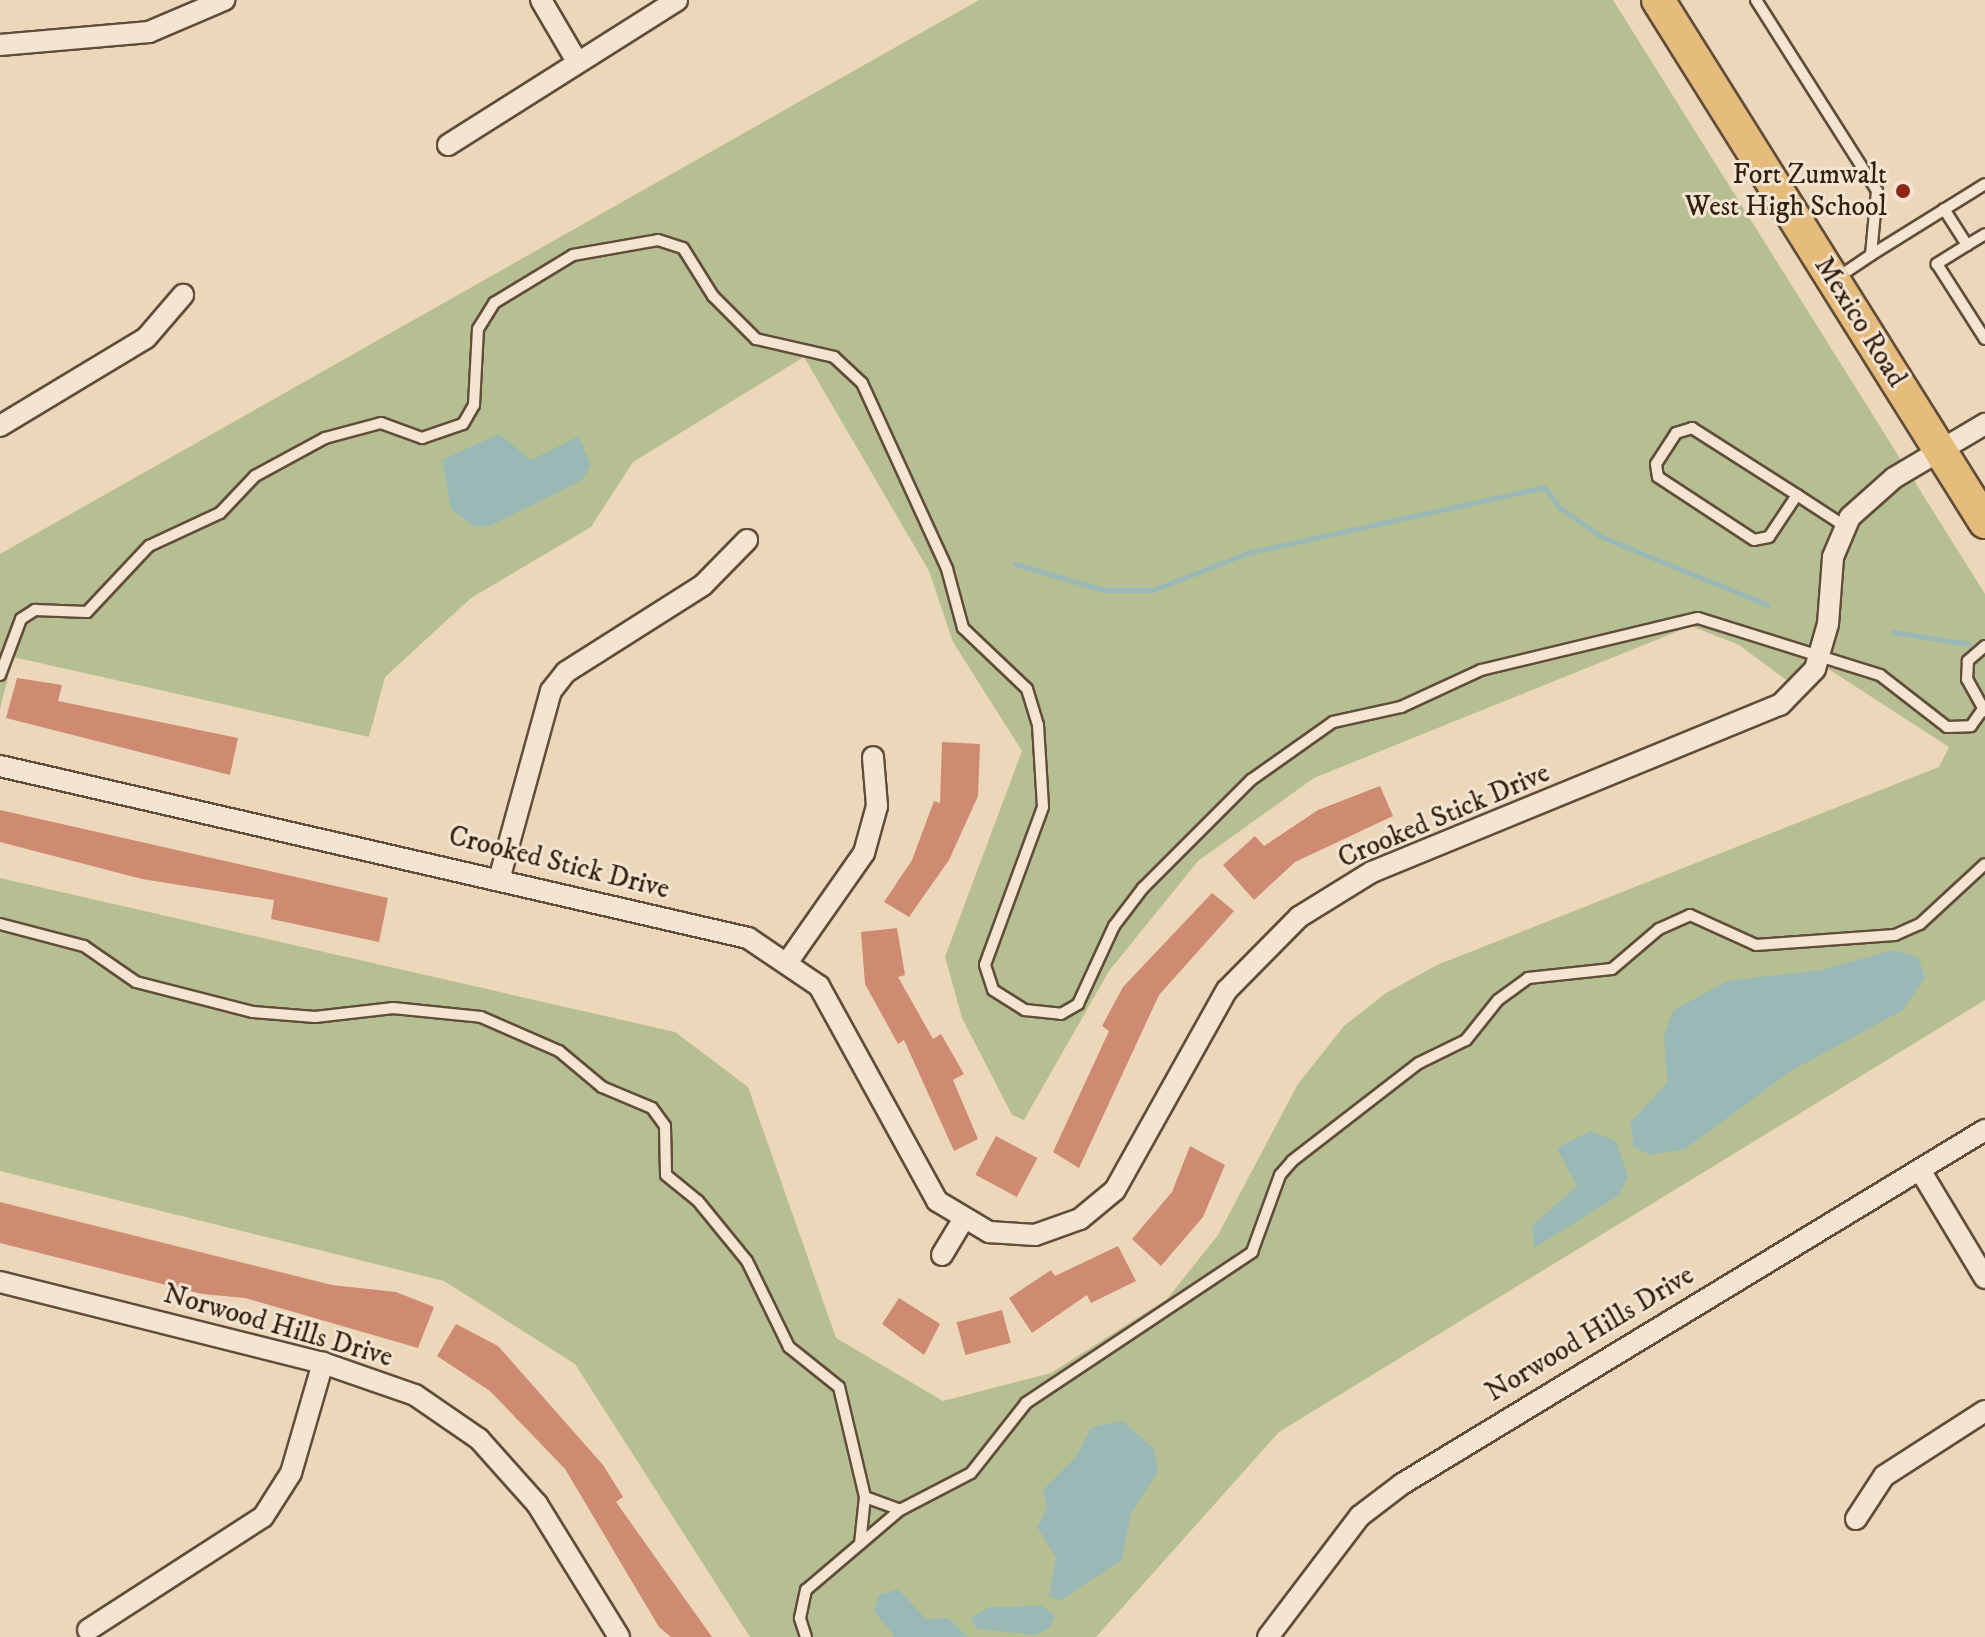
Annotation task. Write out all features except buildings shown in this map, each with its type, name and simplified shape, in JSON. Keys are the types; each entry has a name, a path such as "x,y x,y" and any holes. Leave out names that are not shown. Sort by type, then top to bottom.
{"main road":[{"name":"Mexico Road","path":"1658,0 1985,522"}],"street":[{"path":"0,45 149,32 224,0"},
{"path":"541,0 576,60"},
{"path":"448,145 576,60 677,0"},
{"path":"0,426 146,338 183,295"},
{"name":"Crooked Stick Drive","path":"0,766 500,876 748,938 789,960 819,986 918,1175 963,1220 989,1232 1035,1235 1080,1219 1115,1190 1227,990 1299,917 1386,866 1736,728 1801,687 1819,655 1833,557 1846,527 1871,495 1985,424"},
{"path":"500,876 551,691 566,672 703,585 747,540"},
{"path":"789,960 864,853 877,806 873,757"},
{"name":"Norwood Hills Drive","path":"1268,1637 1321,1562 1376,1503 1465,1441 1985,1130"},
{"path":"1920,1170 1985,1278"},
{"path":"942,1255 963,1220"},
{"name":"Norwood Hills Drive","path":"0,1282 323,1363 415,1395 479,1439 537,1504 619,1637"},
{"path":"88,1630 263,1517 291,1473 323,1363"},
{"path":"1856,1519 1884,1476 1985,1411"}],"lane":[{"path":"1756,0 1877,191 1871,255"},
{"path":"1833,280 1985,184"},
{"path":"1944,209 1967,245"},
{"path":"1985,234 1937,264 1985,339"},
{"path":"0,675 21,619 35,610 87,612 149,546 220,513 255,476 325,438 381,423 422,438 463,424 474,405 478,329 494,303 573,255 658,240 683,248 713,296 756,339 834,357 862,383 947,569 963,628 1027,689 1038,725 1043,807 985,965 993,990 1025,1010 1048,1015 1078,1004 1114,926 1170,855 1251,780 1333,722 1401,707 1481,670 1698,618 1880,675 1947,727 1971,726 1984,710 1967,679 1968,661 1985,646"},
{"path":"1797,495 1769,537 1754,540 1658,477 1656,464 1676,433 1692,428 1797,495 1846,527"},
{"path":"806,1637 800,1618 806,1590 900,1510 982,1463 1026,1403 1252,1252 1280,1175 1292,1161 1378,1102 1419,1063 1466,1040 1528,978 1612,969 1659,929 1690,915 1756,945 1895,935 1920,924 1985,864"},
{"path":"0,924 84,946 136,982 253,1012 315,1017 393,1008 481,1017 559,1051 602,1087 652,1108 665,1126 666,1175 703,1206 752,1268 789,1347 839,1387 865,1497 860,1544"},
{"path":"865,1497 900,1510"}],"green space":[{"path":"979,0 1613,0 1985,594 1985,1000 1279,1432 1096,1637 750,1637 575,1364 444,1281 0,1171 0,878 675,1032 748,1087 836,1338 943,1401 1051,1373 1167,1299 1218,1235 1298,1084 1344,1026 1386,993 1437,965 1939,767 1949,747 1810,657 1789,682 1739,645 1691,626 1445,725 1314,778 1198,861 1109,971 1024,1120 1012,1115 962,1018 945,957 1022,751 953,642 929,571 804,357 633,462 591,527 471,598 385,677 369,737 13,657 0,709 0,554"}],"water":[{"path":"499,434 531,460 579,436 591,466 581,481 490,526 473,526 451,509 442,460"},
{"path":"1893,950 1918,957 1925,977 1903,1010 1791,1071 1685,1149 1650,1155 1634,1147 1630,1123 1667,1083 1664,1035 1674,1010 1727,981 1822,970"},
{"path":"1590,1131 1616,1141 1628,1176 1619,1195 1534,1248 1532,1226 1577,1186 1557,1148"},
{"path":"1123,1421 1154,1449 1158,1471 1131,1513 1122,1560 1060,1601 1049,1596 1056,1557 1037,1527 1047,1508 1043,1490 1075,1458 1092,1427"},
{"path":"898,1589 926,1619 948,1618 968,1637 895,1637 874,1611 879,1595"},
{"path":"1042,1606 1055,1616 1050,1628 1034,1635 977,1629 971,1618 989,1607"}],"waterway":[{"path":"1015,564 1104,590 1153,590 1247,553 1544,487 1560,508 1602,537 1768,605"},
{"path":"1893,632 1969,644"}],"place":[{"name":"Fort Zumwalt West High School","path":"1903,191"}]}
